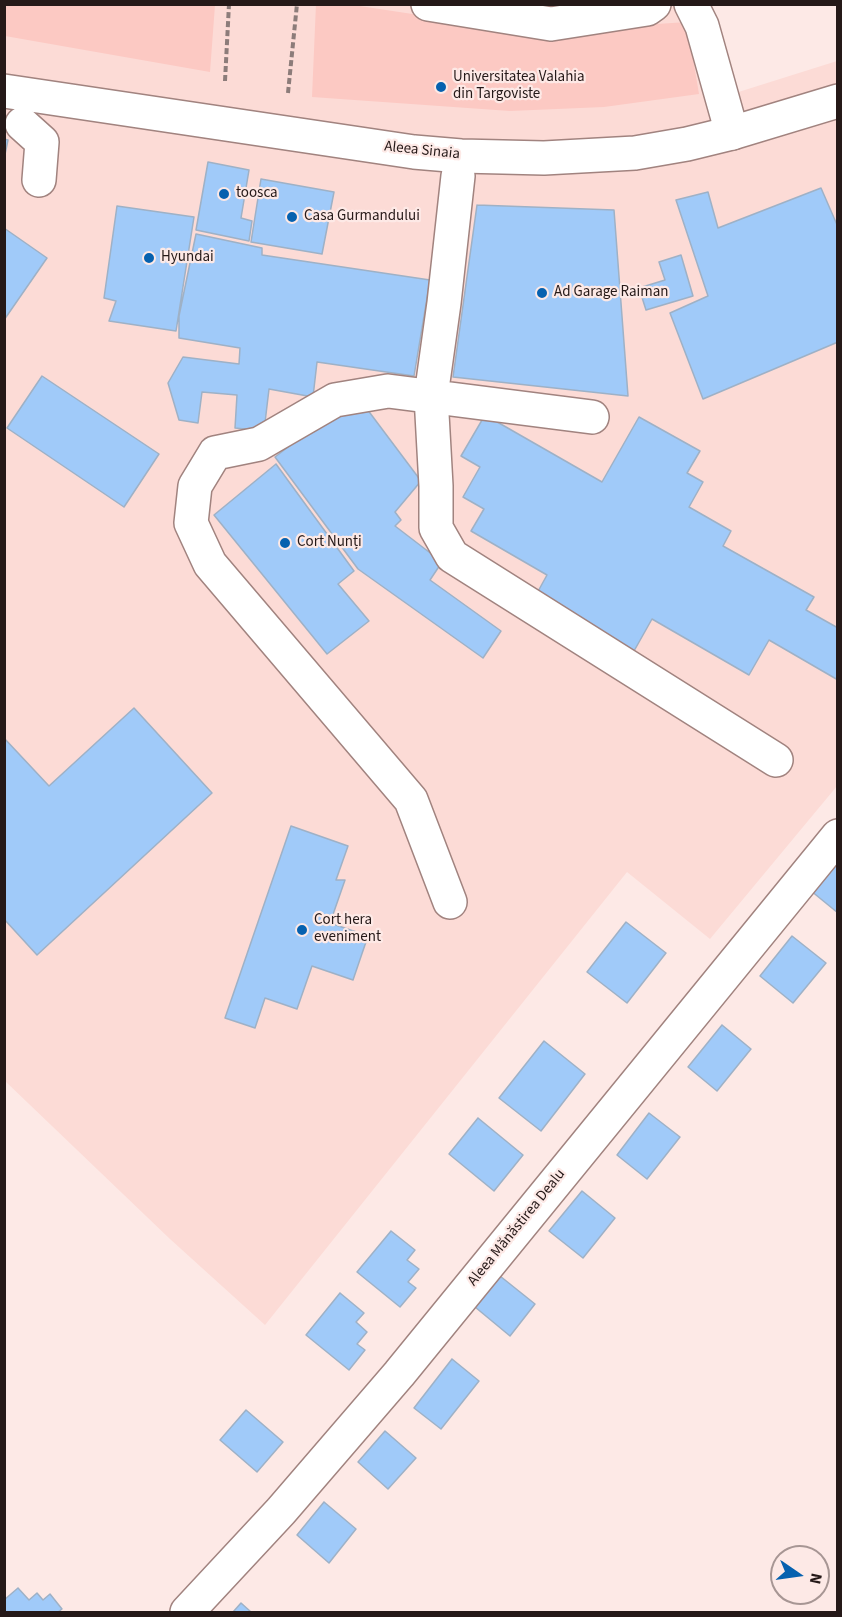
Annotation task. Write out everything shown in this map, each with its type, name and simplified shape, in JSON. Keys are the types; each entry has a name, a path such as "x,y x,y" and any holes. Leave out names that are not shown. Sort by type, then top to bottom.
{"main road":[{"path":"428,4 551,24 647,9 654,4"},
{"path":"691,4 702,26 732,133"},
{"name":"Aleea Sinaia","path":"4,91 309,137 461,156 544,158 611,155 687,144 732,133 837,101"},
{"path":"13,119 42,142 39,180"},
{"name":"Aleea Sinaia","path":"13,119 165,135 301,156 458,176 550,178 675,167 740,152 837,123"},
{"path":"458,176 431,396 436,528 452,556 776,760"},
{"path":"450,902 411,800 210,564 191,523 195,486 215,453 259,444 335,400 388,391 592,417"},
{"name":"Aleea Mănăstirea Dealu","path":"187,1612 281,1511 399,1374 837,836"}],"path":[{"path":"225,81 229,4"},
{"path":"288,93 297,4"}],"shaded area":[{"path":"316,4 353,5 452,20 567,30 687,22 699,94 604,107 510,111 312,97"},
{"path":"4,5 705,5 729,95 837,61 837,786 710,939 627,872 265,1325 170,1239 5,1081"},
{"path":"4,5 215,5 210,72 5,36"}],"building":[{"path":"4,139 8,140 4,159"},
{"name":"toosca","path":"208,162 249,170 241,218 252,221 249,241 196,230"},
{"name":"Casa Gurmandului","path":"261,179 334,192 322,254 251,242"},
{"path":"821,188 838,227 838,342 703,399 670,313 708,296 676,200 708,192 718,228"},
{"name":"Ad Garage Raiman","path":"477,205 614,210 628,396 453,377"},
{"name":"Hyundai","path":"117,206 194,217 176,331 109,321 116,301 104,298"},
{"path":"4,228 47,258 4,320"},
{"path":"196,234 262,248 262,255 430,280 414,376 317,362 313,397 269,389 264,431 235,428 237,395 202,392 198,423 179,420 168,383 183,357 239,364 240,348 179,338 179,316"},
{"path":"681,255 693,296 646,310 639,288 665,280 659,262"},
{"path":"42,376 159,454 124,507 7,428"},
{"path":"367,409 421,481 395,512 401,520 395,526 442,562 430,580 501,631 483,658 358,569 275,457 326,418"},
{"path":"485,415 602,482 639,417 700,451 687,473 703,482 689,507 731,531 723,546 814,597 806,610 838,628 838,680 769,640 749,675 652,619 634,651 536,595 547,575 471,531 484,509 463,497 480,467 461,456"},
{"name":"Cort Nunți","path":"276,464 354,571 338,584 369,621 327,654 214,515"},
{"path":"134,708 212,793 37,955 4,919 4,738 49,786"},
{"name":"Cort hera eveniment","path":"291,826 348,846 336,880 345,880 330,923 368,936 353,980 312,966 297,1009 265,998 255,1028 225,1018"},
{"path":"838,847 838,913 805,886"},
{"path":"626,922 666,953 627,1003 587,972"},
{"path":"792,936 826,963 793,1003 760,976"},
{"path":"722,1025 751,1049 717,1091 688,1067"},
{"path":"544,1041 585,1074 541,1131 499,1098"},
{"path":"649,1113 680,1137 647,1179 617,1155"},
{"path":"478,1118 523,1155 494,1191 449,1154"},
{"path":"582,1191 615,1218 583,1258 549,1231"},
{"path":"391,1231 415,1250 407,1260 419,1269 408,1282 416,1288 400,1307 357,1272"},
{"path":"500,1276 535,1304 510,1336 475,1307"},
{"path":"340,1293 364,1313 356,1322 367,1332 357,1344 365,1350 349,1370 306,1335"},
{"path":"452,1359 479,1381 441,1429 414,1408"},
{"path":"246,1410 283,1442 257,1472 220,1440"},
{"path":"385,1431 416,1458 388,1489 358,1462"},
{"path":"324,1502 356,1529 329,1563 297,1535"},
{"path":"18,1588 29,1600 37,1593 43,1600 50,1594 62,1609 58,1612 4,1612 4,1600"},
{"path":"241,1603 251,1612 233,1612"}],"place":[{"name":"Universitatea Valahia din Targoviste","path":"441,87"},
{"name":"toosca","path":"224,194"},
{"name":"Casa Gurmandului","path":"292,217"},
{"name":"Hyundai","path":"149,258"},
{"name":"Ad Garage Raiman","path":"542,293"},
{"name":"Cort Nunți","path":"285,543"},
{"name":"Cort hera eveniment","path":"302,930"}]}
